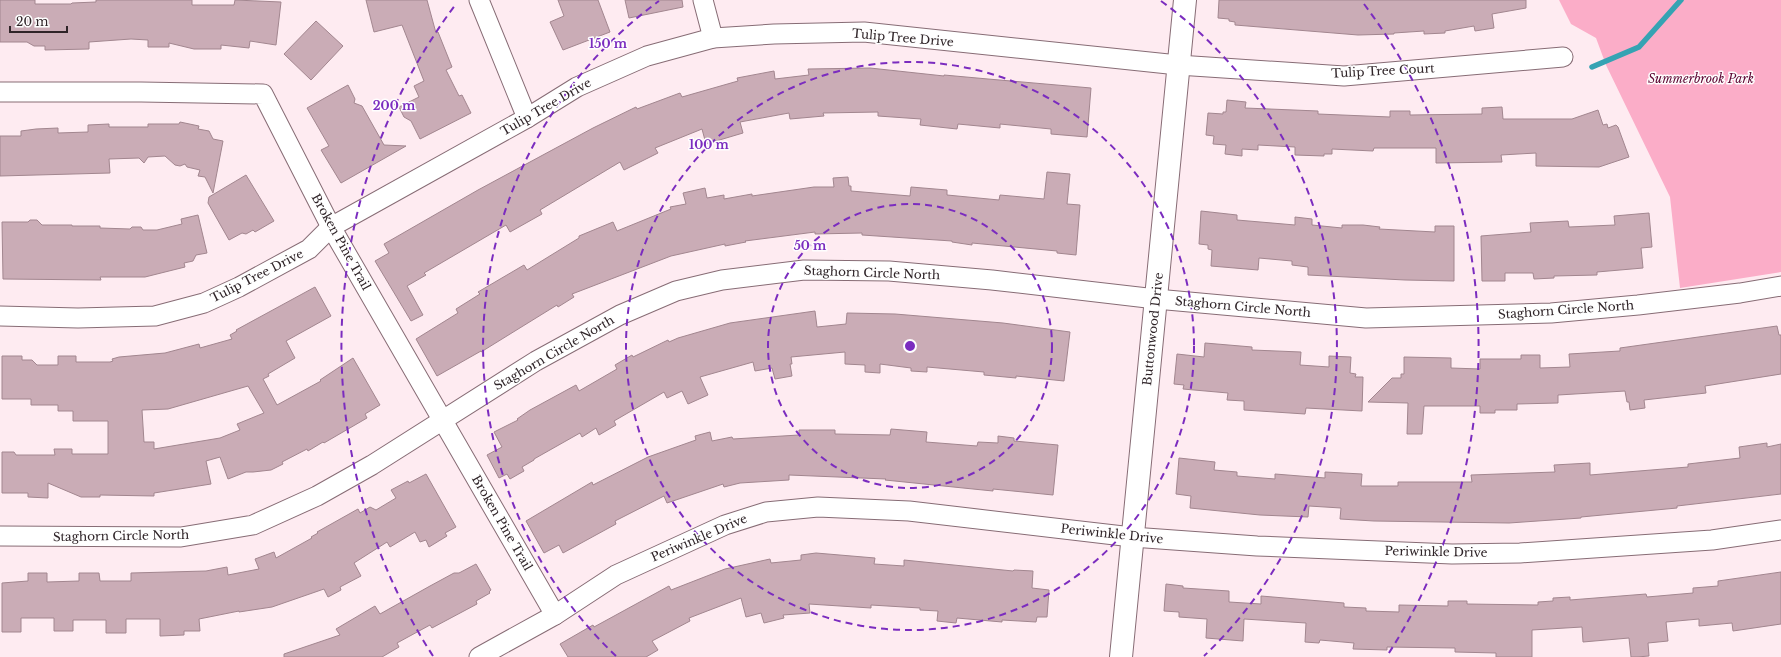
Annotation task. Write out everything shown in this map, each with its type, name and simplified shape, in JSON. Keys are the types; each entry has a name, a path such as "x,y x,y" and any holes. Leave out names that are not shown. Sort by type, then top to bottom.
{"street":[{"path":"479,0 527,118"},
{"path":"703,0 713,38"},
{"name":"Buttonwood Drive","path":"1121,657 1185,0"},
{"name":"Tulip Tree Drive","path":"0,316 78,318 155,316 204,303 240,286 309,249 331,227 527,118 577,86 647,56 713,38 774,34 864,32 1178,65"},
{"name":"Tulip Tree Court","path":"1178,65 1344,76 1563,57"},
{"name":"Broken Pine Trail","path":"0,92 263,94 331,227 555,615"},
{"name":"Staghorn Circle North","path":"0,536 181,537 252,525 318,496 372,465 536,361 620,315 676,291 722,280 804,270 890,271 1366,318 1551,313 1685,299 1781,286"},
{"name":"Periwinkle Drive","path":"479,657 555,615 622,572 725,525 766,512 818,507 909,511 1132,537 1257,546 1452,554 1520,553 1712,540 1781,530"}],"green space":[{"name":"Summerbrook Park","path":"1559,0 1781,0 1781,272 1680,288 1670,197 1606,65 1596,38 1571,24"}],"building":[{"path":"0,0 35,0 35,4 71,4 96,2 96,0 192,0 192,5 234,5 235,0 281,2 276,45 250,41 249,48 221,45 221,49 194,49 169,43 169,47 148,47 148,40 131,39 89,42 89,49 45,50 45,46 34,46 27,42 0,42"},
{"path":"366,0 427,0 436,33 438,32 452,67 446,70 459,96 462,95 471,113 420,139 411,121 404,117 399,107 419,97 414,86 424,81 402,25 374,32"},
{"path":"558,0 598,0 610,32 563,50 550,22 564,16"},
{"path":"625,0 682,0 683,7 629,18"},
{"path":"1219,0 1526,0 1526,8 1492,14 1494,28 1475,31 1474,26 1445,31 1445,33 1424,34 1424,31 1358,35 1235,25 1235,22 1229,21 1229,19 1218,18"},
{"path":"316,21 343,46 311,80 284,54"},
{"path":"870,68 944,76 1091,88 1087,137 1051,134 1051,129 1000,124 1000,128 958,124 957,129 920,125 921,119 878,116 878,112 823,113 824,116 790,119 789,113 740,122 743,133 706,144 702,129 655,148 658,153 624,170 620,162 540,210 542,214 510,232 506,225 424,273 426,275 407,286 423,315 411,321 375,261 389,253 384,244 478,190 593,128 636,107 637,109 680,93 682,97 738,81 737,78 774,71 775,79 809,75 808,69"},
{"path":"348,85 355,99 354,103 362,106 384,145 406,146 341,183 321,150 329,146 307,108"},
{"path":"1227,100 1246,102 1245,108 1318,111 1318,114 1390,117 1390,111 1410,111 1410,115 1482,114 1482,108 1502,107 1503,119 1572,119 1598,110 1603,125 1607,124 1608,128 1616,125 1618,127 1629,157 1599,167 1536,166 1536,153 1501,155 1502,162 1436,163 1436,148 1374,148 1373,151 1332,149 1332,154 1324,154 1324,156 1295,155 1295,147 1258,145 1258,150 1242,149 1242,156 1225,154 1226,145 1213,144 1214,136 1206,135 1208,113 1223,114 1223,112 1226,112"},
{"path":"180,122 199,126 198,129 209,131 213,139 223,141 213,193 205,177 198,176 200,170 187,167 185,164 180,166 175,165 165,156 148,157 144,163 139,158 109,159 110,173 0,176 0,136 21,136 21,131 36,129 58,128 58,133 88,132 88,125 109,124 109,127 148,127 148,124 179,124"},
{"path":"1047,172 1070,174 1067,204 1080,205 1076,255 1057,253 1057,251 972,243 972,245 952,241 862,235 862,233 815,234 815,232 745,241 746,242 725,246 725,244 671,256 572,294 574,297 558,307 557,305 481,352 437,376 416,339 458,313 456,309 480,294 478,292 524,265 527,270 579,238 579,236 613,222 617,231 671,209 670,207 686,204 683,193 705,188 707,198 724,195 724,199 752,194 752,196 814,187 834,187 833,178 848,177 851,191 910,196 911,187 947,190 947,195 999,200 1000,195 1044,199"},
{"path":"246,175 274,221 255,232 253,230 246,234 242,233 229,240 208,203 209,197"},
{"path":"1201,211 1237,215 1237,220 1295,225 1295,217 1312,219 1312,225 1342,228 1342,225 1363,225 1380,227 1379,229 1435,232 1435,226 1454,226 1454,281 1308,275 1308,267 1292,265 1292,261 1259,258 1258,270 1211,266 1212,250 1208,249 1208,245 1199,244"},
{"path":"1649,213 1652,247 1641,248 1643,268 1597,272 1597,275 1554,276 1554,278 1534,279 1533,273 1505,273 1505,281 1482,281 1481,236 1531,232 1530,223 1568,221 1569,227 1615,225 1614,216"},
{"path":"198,215 207,253 196,255 193,261 184,263 185,267 145,277 100,277 101,280 3,279 2,222 28,222 30,220 37,220 42,225 100,226 100,228 130,229 132,227 141,227 143,230 157,230 182,224 181,219"},
{"path":"315,287 331,316 286,341 295,358 268,374 269,376 263,379 277,405 321,381 320,380 353,358 380,405 365,414 367,418 324,443 323,442 308,451 307,449 282,462 283,464 271,470 246,472 228,479 220,457 206,461 211,484 154,493 154,496 100,495 100,497 81,497 48,483 48,498 28,497 28,493 2,493 2,452 14,452 16,455 55,455 54,449 72,449 72,454 108,454 108,421 73,421 73,411 58,411 58,405 31,405 31,399 2,399 2,356 22,356 22,360 32,360 37,365 58,365 58,356 76,356 76,362 110,362 113,361 112,359 119,357 165,353 199,344 200,348 232,339 230,335 237,331 236,330","holes":["248,386 264,413 237,424 240,430 220,438 154,449 154,442 144,442 142,410 168,409"]},
{"path":"815,311 817,327 846,324 847,313 895,314 1003,323 1070,332 1064,381 1016,376 1016,378 984,375 984,372 927,367 927,372 911,371 911,368 880,364 880,373 865,372 865,365 845,364 845,352 791,357 792,364 790,364 792,376 775,379 772,368 755,371 753,362 700,377 708,395 688,404 682,391 667,398 664,392 614,421 616,425 599,435 596,428 582,437 580,433 534,459 522,467 524,471 510,479 507,474 499,478 487,455 502,447 494,432 518,420 517,419 530,410 576,385 579,391 617,369 615,365 632,355 633,357 668,340 669,342 730,323"},
{"path":"1777,326 1779,335 1781,335 1781,374 1705,386 1706,393 1644,400 1645,408 1630,410 1625,391 1558,395 1558,403 1517,404 1517,410 1495,410 1495,413 1480,413 1480,406 1424,406 1422,434 1407,434 1408,403 1368,402 1392,378 1401,378 1401,374 1404,374 1404,357 1451,358 1451,368 1480,369 1480,359 1521,359 1521,355 1540,355 1540,368 1570,367 1569,354 1620,351 1620,348"},
{"path":"1205,343 1252,347 1252,350 1301,352 1300,365 1329,367 1329,356 1351,357 1350,373 1356,374 1355,377 1363,377 1362,411 1306,408 1305,414 1244,410 1244,401 1227,400 1228,393 1183,389 1184,385 1174,384 1177,354 1204,357"},
{"path":"891,429 927,432 926,442 977,446 978,442 998,443 998,436 1014,438 1014,441 1058,445 1053,495 993,489 993,491 885,480 886,479 789,475 789,480 740,483 724,487 723,484 667,503 664,496 615,521 616,524 563,553 559,545 544,553 526,521 592,482 593,485 648,457 696,440 695,436 710,432 712,441 732,437 733,439 799,435 799,430 835,430 835,434 890,435"},
{"path":"1767,443 1767,447 1781,444 1781,494 1677,506 1677,508 1581,518 1509,523 1374,521 1340,519 1341,508 1309,506 1308,517 1260,515 1190,508 1191,496 1176,494 1179,458 1215,462 1214,470 1237,472 1237,476 1275,479 1275,474 1325,478 1325,472 1362,474 1361,486 1398,486 1398,482 1472,482 1471,475 1555,472 1554,465 1590,463 1590,475 1688,467 1688,464 1740,458 1739,447"},
{"path":"426,474 456,527 445,533 447,536 429,547 426,540 420,542 415,532 390,547 387,542 354,563 361,576 340,587 341,590 328,597 324,589 272,607 239,611 199,619 200,631 184,631 184,635 160,636 160,619 126,619 126,633 106,633 106,620 73,620 73,631 54,631 54,618 21,618 21,632 2,632 2,583 28,581 28,573 47,573 47,582 79,581 79,573 99,573 100,581 131,581 131,573 206,571 227,567 228,575 259,569 255,559 274,552 276,558 312,538 311,537 318,533 317,532 358,509 360,513 370,507 376,510 396,498 391,490"},
{"path":"816,553 875,558 874,564 904,566 904,560 1013,571 1033,571 1032,588 1049,590 1047,617 1037,617 1036,622 1002,620 1002,622 957,618 956,623 937,621 938,611 920,610 920,608 871,605 871,608 809,604 810,613 783,615 784,618 764,623 761,613 746,617 741,598 689,618 690,621 652,641 658,650 646,657 568,657 560,644 593,625 594,627 669,586 671,590 725,569 770,559 771,563 801,560 801,555"},
{"path":"476,564 491,590 489,592 490,593 476,601 477,604 432,628 430,625 397,643 399,647 382,657 284,657 284,654 340,635 336,629 375,606 380,614 454,573 459,573"},
{"path":"1781,572 1781,624 1733,631 1732,623 1699,626 1699,619 1666,622 1668,641 1648,643 1649,656 1637,657 1631,657 1629,638 1583,642 1582,627 1532,630 1532,657 1496,657 1496,653 1455,652 1455,648 1387,647 1387,650 1353,649 1354,643 1320,640 1319,643 1305,642 1306,623 1244,619 1243,641 1206,638 1207,619 1179,617 1179,612 1164,611 1166,584 1183,586 1183,588 1229,591 1229,602 1261,604 1261,596 1344,603 1344,607 1366,608 1366,611 1399,612 1399,605 1448,606 1448,601 1467,601 1467,604 1538,605 1538,602 1553,601 1553,598 1570,597 1570,600 1646,594 1647,597 1693,593 1693,588 1718,586 1718,581"}],"waterway":[{"path":"1592,67 1639,47 1681,0"}]}
